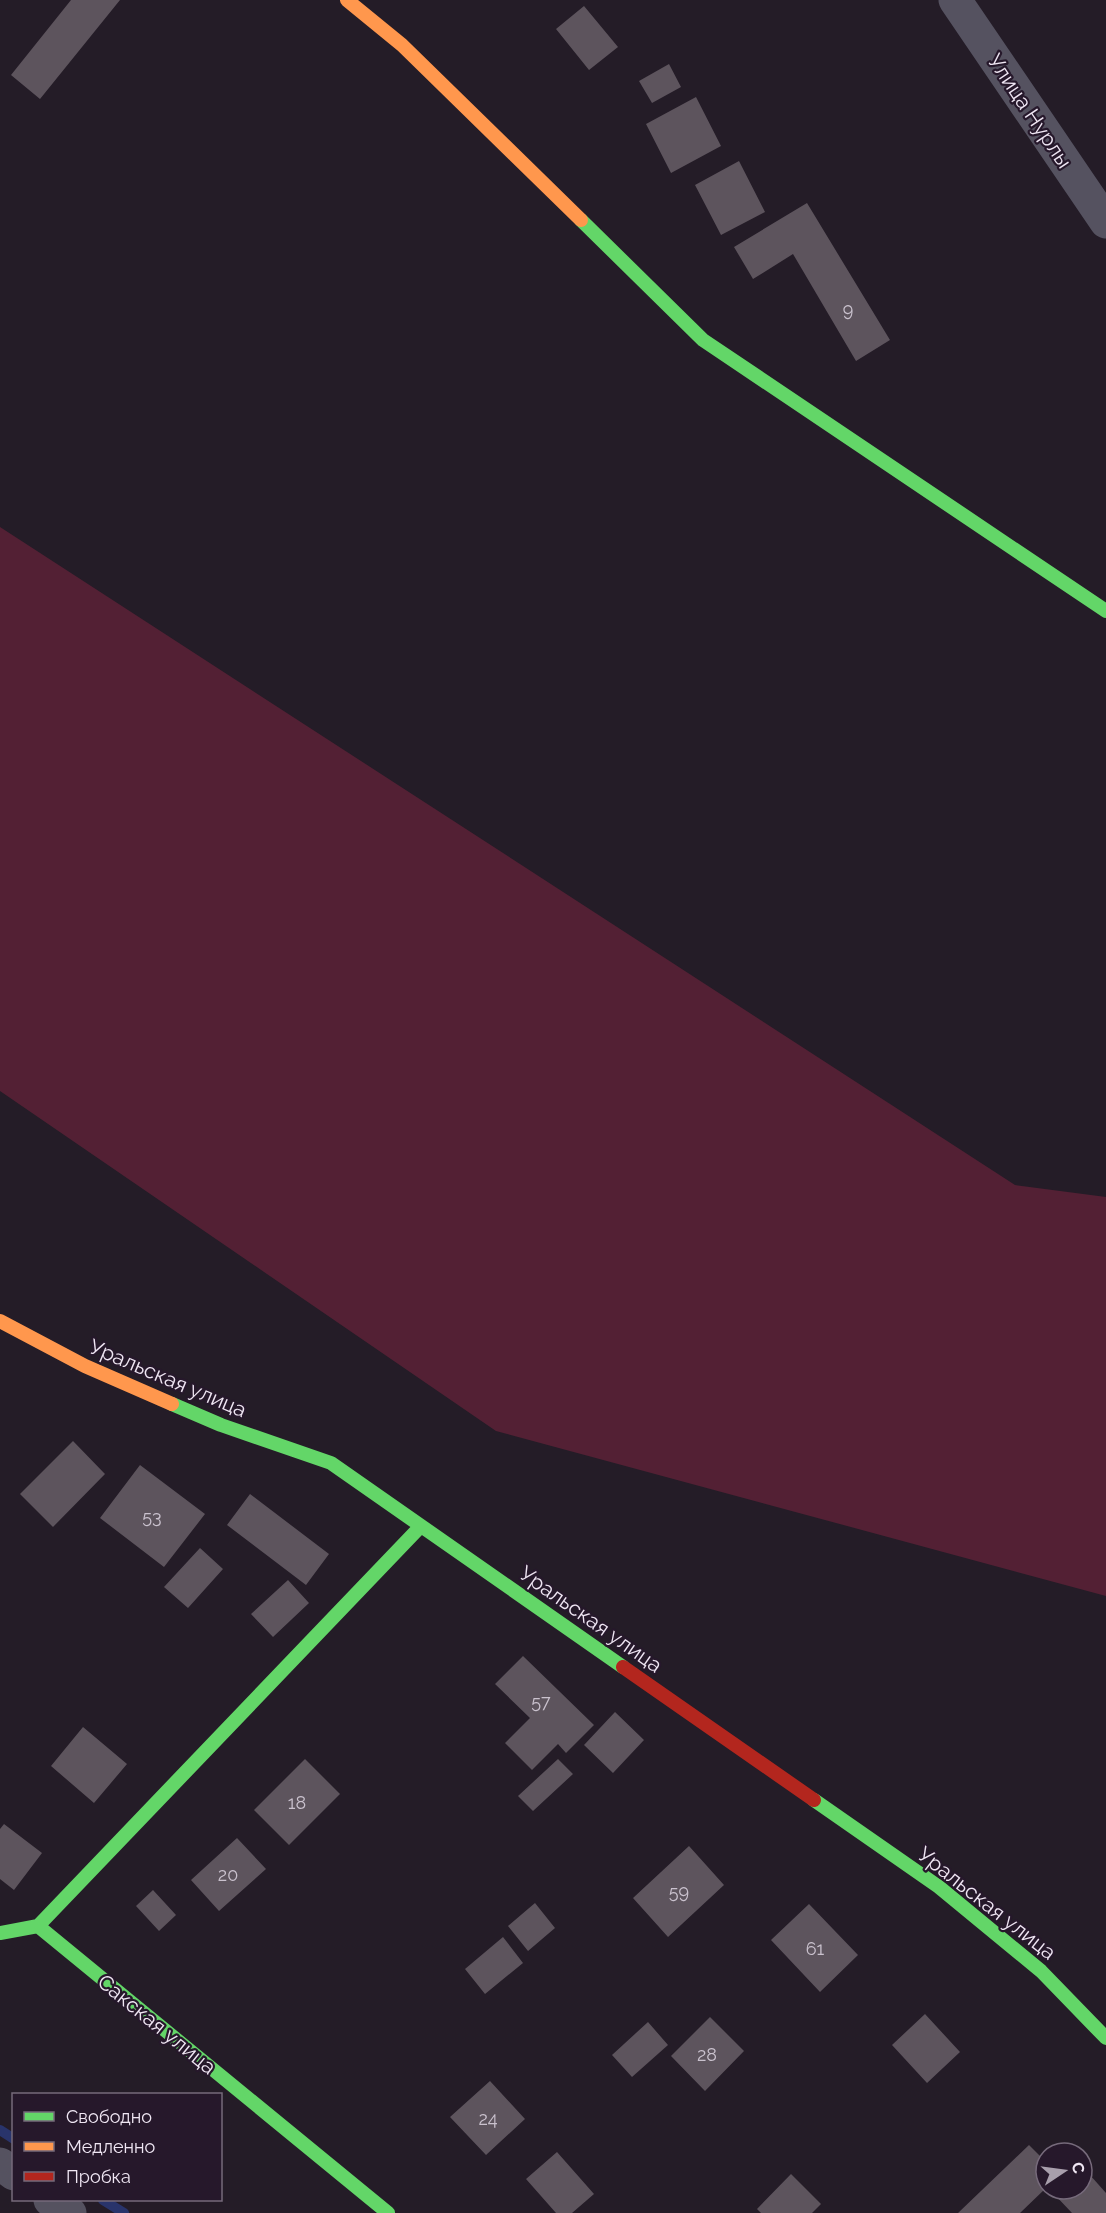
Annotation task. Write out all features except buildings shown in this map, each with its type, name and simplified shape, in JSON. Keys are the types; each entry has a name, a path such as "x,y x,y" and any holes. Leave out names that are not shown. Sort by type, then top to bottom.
{"street":[{"path":"347,0 402,45 704,340 1106,610"},
{"name":"Улица Нурлы","path":"954,0 1106,222"},
{"name":"Уральская улица","path":"0,1321 85,1366 221,1425 331,1464 939,1887 1041,1971 1106,2038"},
{"path":"0,1933 38,1926 421,1526"},
{"name":"Сакская улица","path":"38,1926 388,2213"},
{"path":"53,2201 70,2213"}],"shaded area":[{"path":"0,527 1015,1185 1106,1197 1106,1596 496,1431 0,1091"}],"waterway":[{"path":"0,2130 12,2138"},
{"path":"105,2201 124,2213"}],"traffic: fast":[{"path":"581,220 703,340 1106,611"},
{"path":"172,1404 221,1425 331,1463 623,1667"},
{"path":"0,1933 38,1926 421,1526"},
{"path":"814,1800 939,1887 1041,1971 1106,2038"},
{"path":"38,1926 388,2213"}],"traffic: slow":[{"path":"347,0 402,45 581,220"},
{"path":"0,1321 85,1366 172,1404"}],"traffic: jam":[{"path":"623,1667 814,1800"}]}
